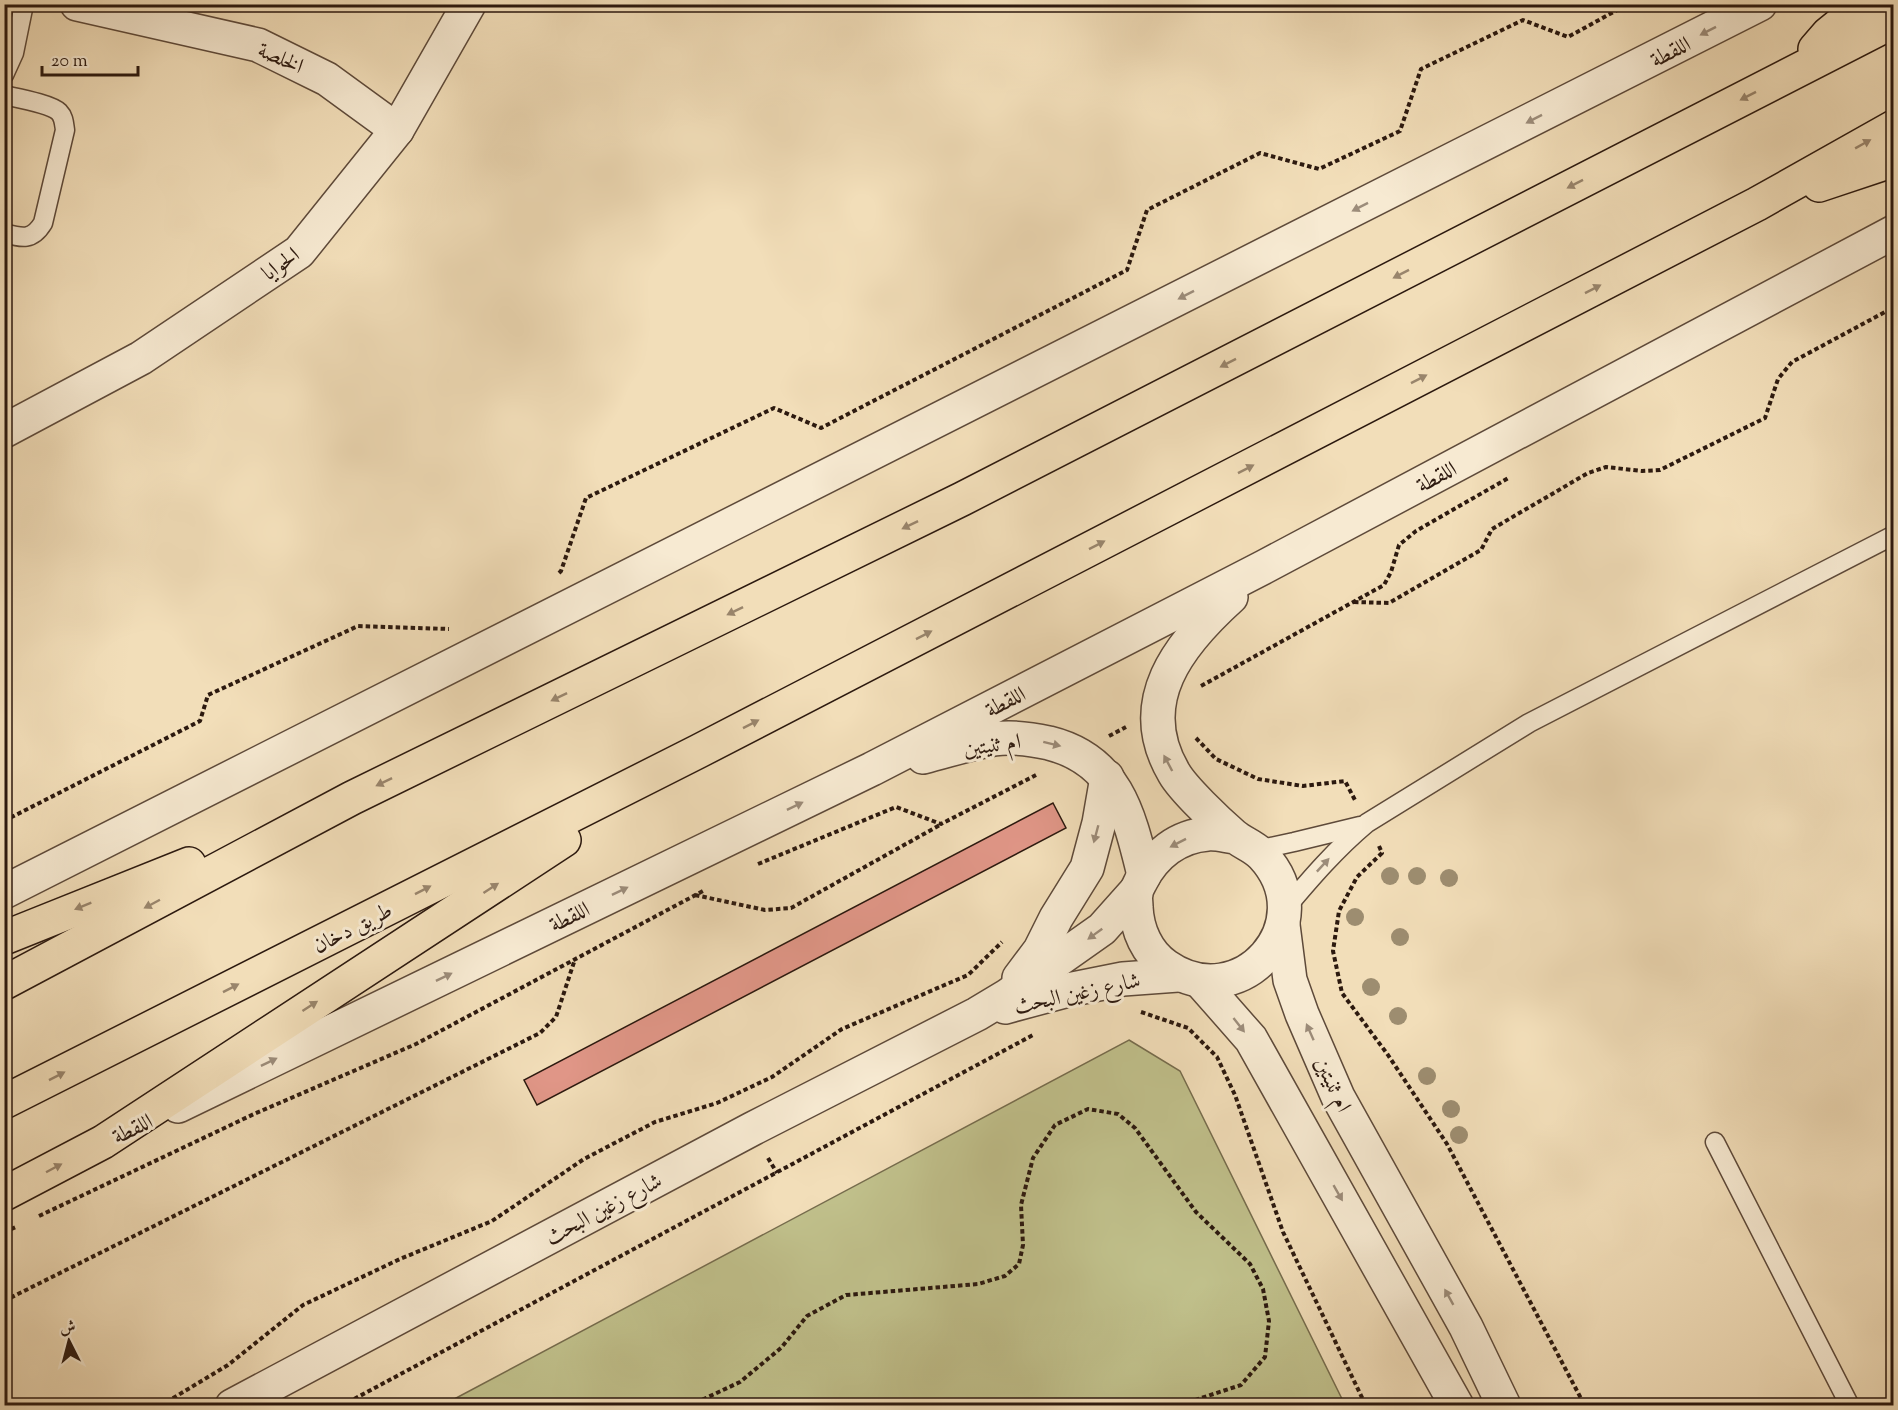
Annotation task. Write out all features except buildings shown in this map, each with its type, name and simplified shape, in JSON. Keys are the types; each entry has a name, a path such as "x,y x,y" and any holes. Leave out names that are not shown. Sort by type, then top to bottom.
{"main road":[{"path":"1795,72 1828,34 1865,4"},
{"path":"4,983 352,798 962,500 1893,21"},
{"path":"4,1194 103,1142 699,751 1757,204 1893,127"},
{"path":"1757,204 1893,160"},
{"name":"طريق دخان","path":"4,1102 699,751"},
{"path":"4,938 352,798"}],"street":[{"name":"الخلصة","path":"77,4 258,45 327,79 397,130"},
{"name":"الحوايا","path":"4,431 141,358 299,252 397,130 469,4"},
{"name":"اللقطة","path":"4,892 1760,4"},
{"name":"اللقطة","path":"103,1142 872,769 1264,567 1893,232"},
{"path":"1189,978 1228,980 1252,969 1272,950 1284,917 1282,887 1272,866 1175,775 1163,754 1157,732 1157,710 1166,675 1181,649 1204,621 1264,567"},
{"name":"ام ثنيتين","path":"872,769 996,739 1029,738 1065,747 1078,753 1107,777 1123,804 1130,822 1140,884"},
{"path":"1007,996 1040,950 1086,868 1099,823 1107,777"},
{"path":"1246,843 1208,834 1182,839 1160,853 1140,884 1137,918 1144,942 1158,961 1189,978 1233,1017 1251,1039 1453,1400"},
{"name":"شارع زغين البحث","path":"232,1406 752,1129 977,1014 1007,996 1102,929 1140,884"},
{"name":"ام ثنيتين","path":"1284,917 1290,980 1302,1014 1338,1097 1466,1327 1488,1377 1504,1406"},
{"name":"شارع زغين البحث","path":"977,1014 1068,990 1123,979 1189,978"},
{"path":"1375,1258 1388,1258 1399,1253 1408,1244 1413,1233"},
{"path":"1419,1340 1434,1352 1452,1350 1460,1344 1466,1327"},
{"path":"1453,1400 1454,1385 1461,1378 1470,1374 1488,1377"}],"lane":[{"path":"4,75 14,53 24,4"},
{"path":"4,95 59,112 64,121 65,130 43,223 38,232 28,237 4,233"},
{"path":"1284,917 1319,868 1367,824 1529,723 1893,535"},
{"path":"1246,843 1313,838 1367,824"},
{"path":"1715,1142 1850,1406"}],"path":[{"path":"551,577 561,571 586,498 774,408 821,428 1127,270 1147,210 1260,153 1319,169 1400,131 1421,69 1523,20 1568,37 1628,4"},
{"path":"1353,602 1389,603 1480,550 1492,529 1588,473 1606,467 1642,471 1660,470 1765,418 1778,379 1792,362 1893,310"},
{"path":"4,821 200,721 208,695 358,626 450,629"},
{"path":"1195,737 1216,759 1258,779 1303,786 1345,781 1382,853 1357,877 1339,911 1333,951 1342,993 1388,1055 1447,1144 1585,1406"},
{"path":"695,895 765,910 791,908 941,824"},
{"path":"160,1406 228,1365 303,1305 400,1259 492,1221 584,1160 655,1122 717,1103 772,1077 843,1029 968,975 1007,936"},
{"path":"4,1301 540,1033 556,1017 576,959"},
{"path":"1138,1011 1188,1028 1217,1057 1234,1095 1283,1232 1366,1406"},
{"path":"341,1406 1042,1031"},
{"path":"689,1406 740,1382 781,1348 807,1316 846,1295 978,1284 1005,1276 1019,1264 1023,1245 1021,1205 1034,1158 1055,1125 1088,1109 1118,1113 1135,1128 1196,1212 1250,1264 1263,1289 1269,1321 1265,1357 1242,1385 1189,1402 1184,1406"}],"green space":[{"path":"1129,1040 1180,1071 1345,1405 443,1405"}]}
